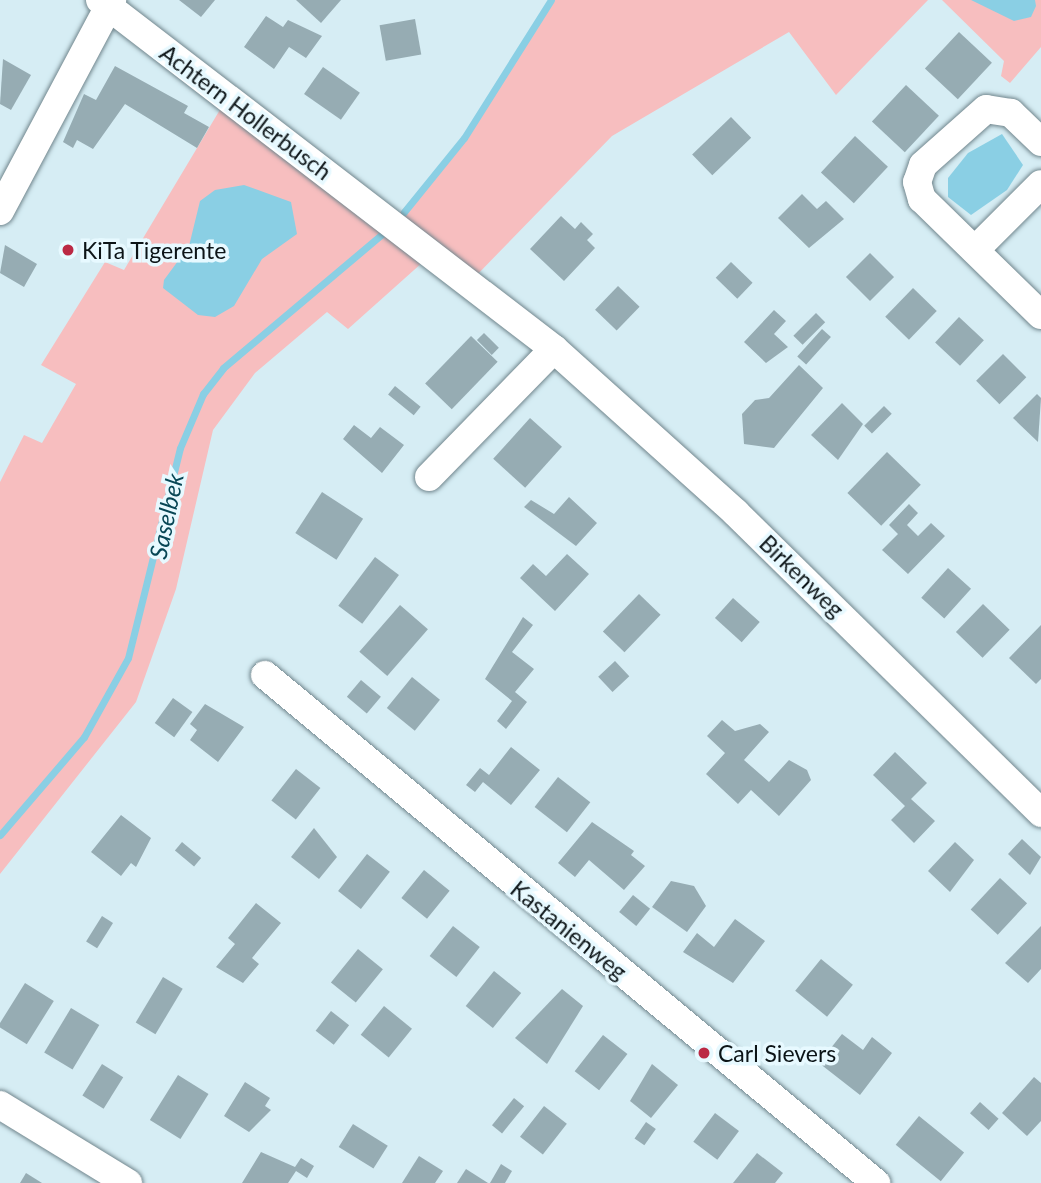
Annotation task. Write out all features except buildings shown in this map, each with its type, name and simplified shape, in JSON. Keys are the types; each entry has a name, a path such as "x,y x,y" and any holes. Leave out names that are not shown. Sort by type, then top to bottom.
{"street":[{"path":"0,211 106,2"},
{"name":"Achtern Hollerbusch","path":"106,2 391,225"},
{"path":"1041,142 1011,113 986,109 923,165 917,182 922,199 1041,315"},
{"path":"975,250 1041,184"},
{"name":"Birkenweg","path":"391,225 554,349 736,513 1041,813"},
{"path":"429,477 554,349"},
{"name":"Kastanienweg","path":"265,675 876,1183"},
{"path":"0,1105 128,1183"}],"shaded area":[{"path":"551,0 928,0 836,95 789,32 612,136 473,279 423,262 348,329 327,312 255,373 213,430 176,589 136,702 0,874 0,482 24,435 42,443 76,384 41,365 105,262 124,270 221,108 386,229 464,138"},
{"path":"942,0 1041,0 1041,47 1010,83 1001,76 1004,61"}],"water":[{"path":"971,0 1035,0 1036,6 1031,17 1014,21"},
{"path":"1002,134 1023,165 1007,190 971,215 948,197 948,178 968,153"},
{"path":"244,185 291,202 297,234 262,259 234,306 215,317 198,315 163,288 164,280 189,246 200,201 215,190"}],"waterway":[{"name":"Saselbek","path":"404,212 464,138 551,0"},
{"name":"Saselbek","path":"0,835 84,737 128,658 180,448 203,394 223,368 381,235"}],"place":[{"name":"KiTa Tigerente","path":"68,250"},
{"name":"Carl Sievers","path":"704,1053"}]}
